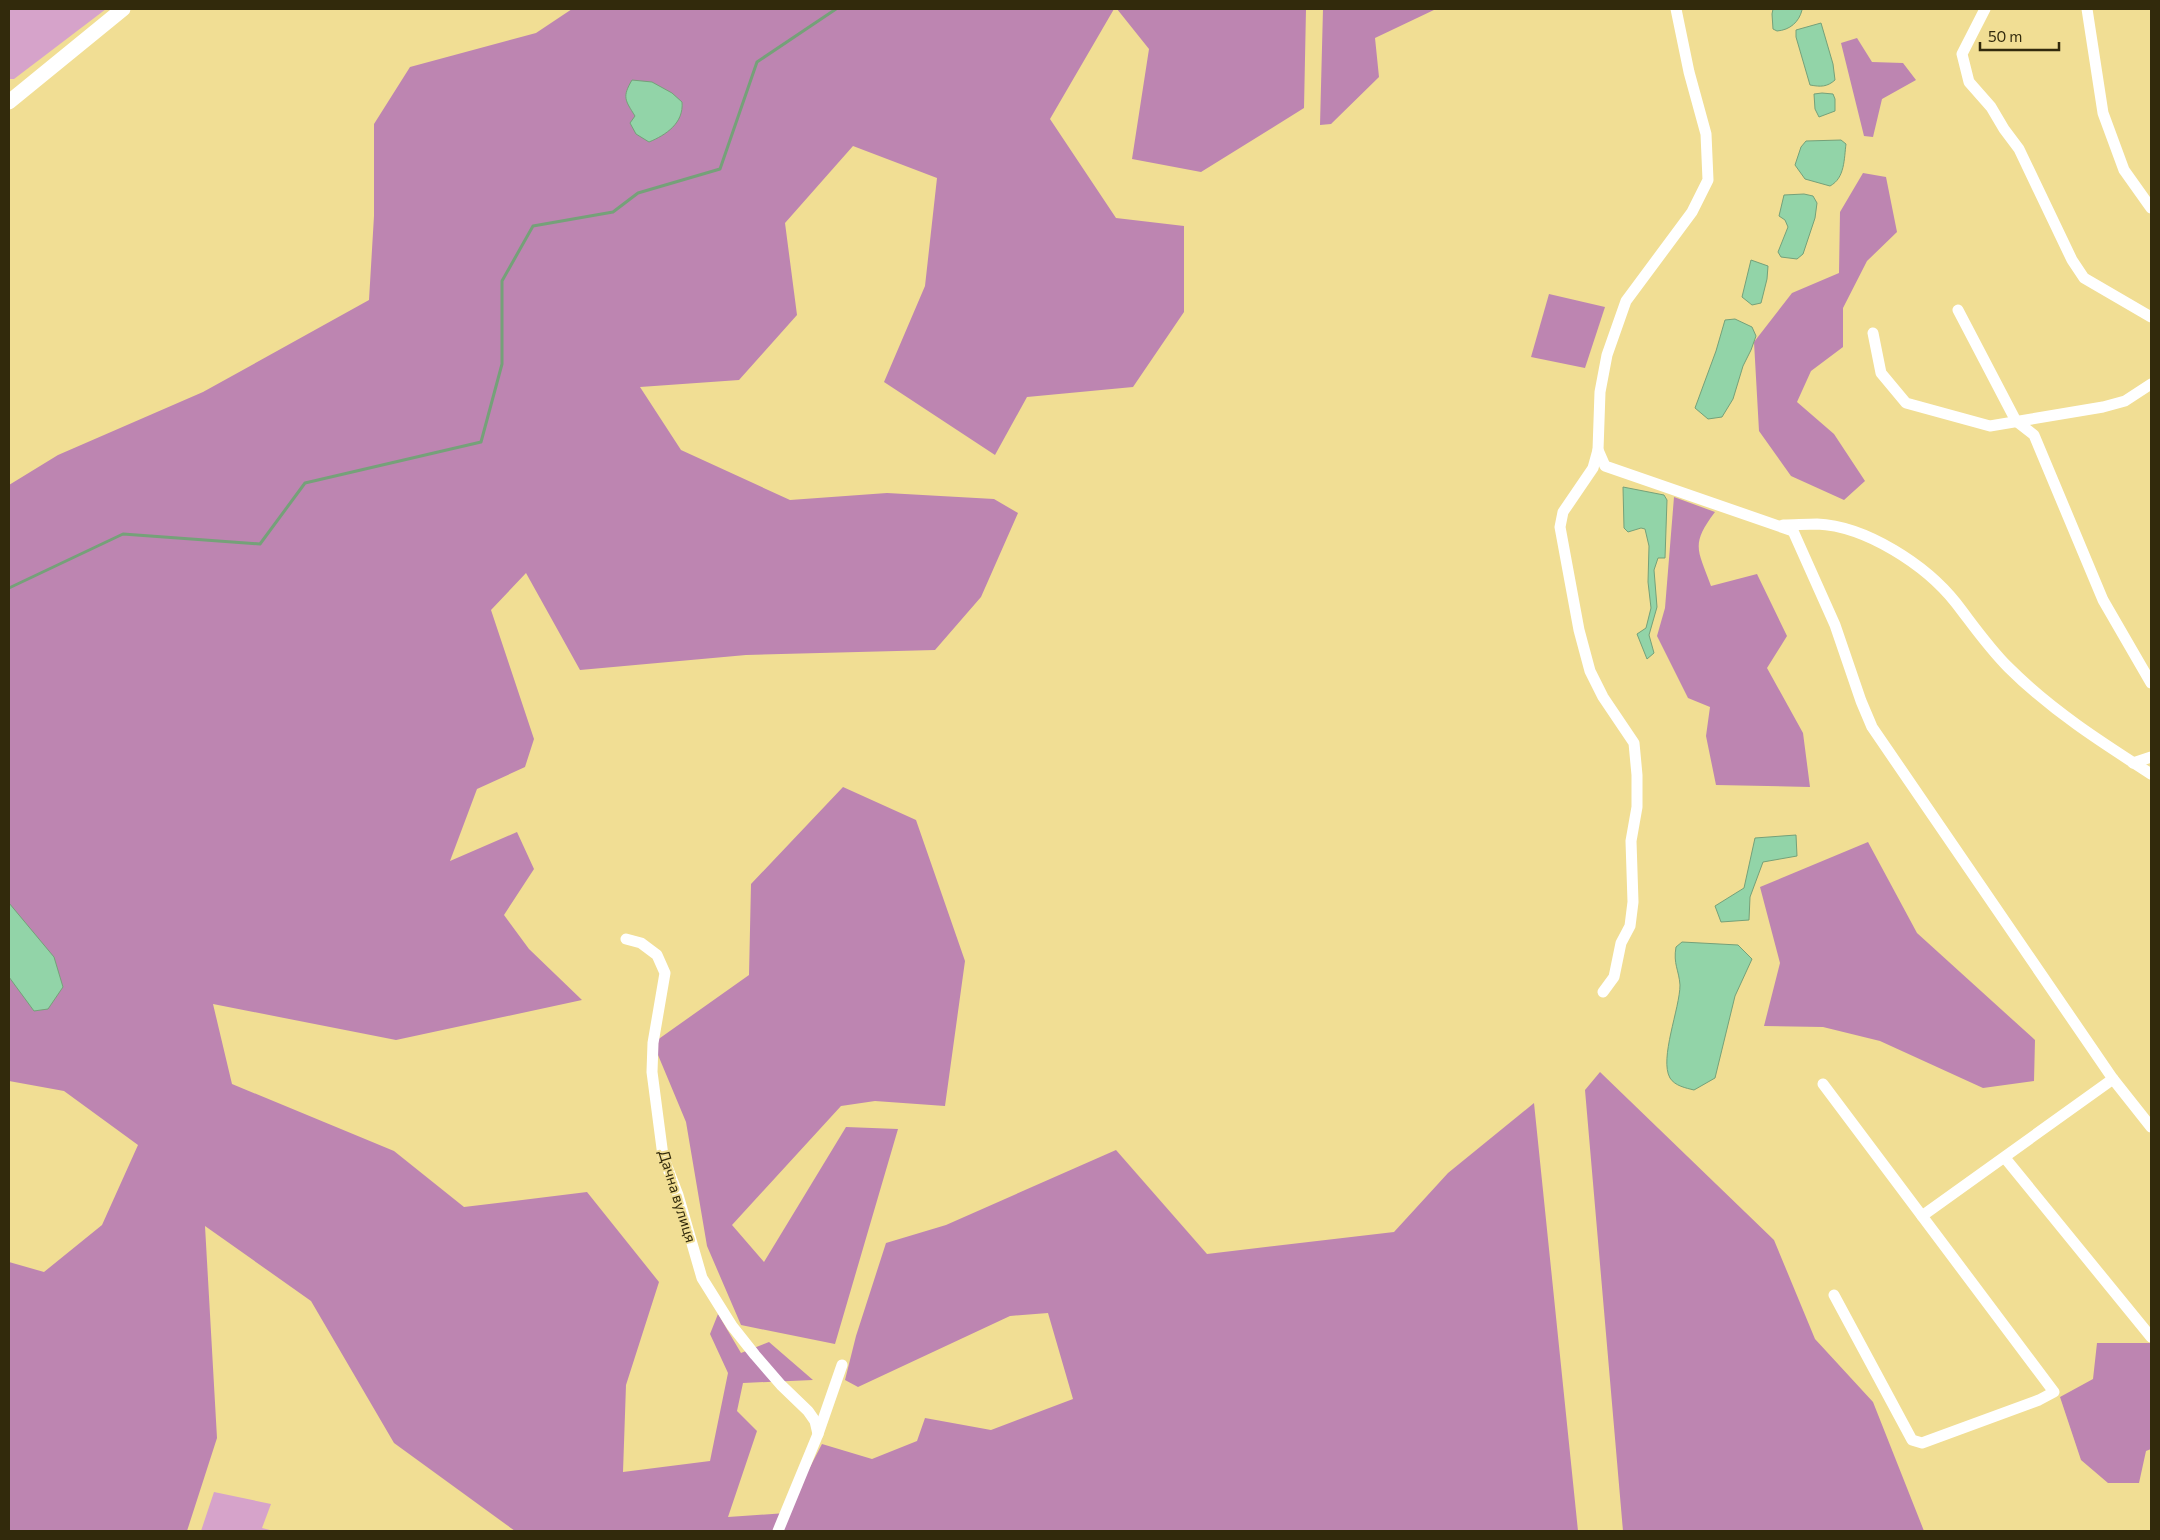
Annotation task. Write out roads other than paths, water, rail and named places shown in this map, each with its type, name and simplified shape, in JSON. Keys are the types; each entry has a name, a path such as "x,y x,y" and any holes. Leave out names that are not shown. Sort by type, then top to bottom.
{"street":[{"path":"9,102 123,9"},
{"path":"1603,992 1614,977 1621,943 1630,926 1633,902 1632,841 1637,807 1637,775 1634,744 1603,698 1590,671 1579,630 1560,527 1563,512 1593,468 1598,450 1600,392 1607,355 1626,301 1692,212 1708,180 1706,134 1689,72 1676,9"},
{"path":"1985,9 1962,54 1969,82 1991,107 2004,130 2019,149 2072,260 2084,278 2151,317"},
{"path":"2087,9 2103,113 2124,170 2151,208"},
{"path":"1958,310 2016,420 2034,435 2103,600 2151,683"},
{"path":"1873,333 1881,373 1906,403 1990,426 2016,420 2103,407 2125,401 2151,384"},
{"path":"1598,450 1605,466 1793,531 1835,625 1872,727 2113,1079 2151,1127"},
{"path":"1778,525 1818,524 1846,530 1881,544 1921,566 1939,583 1983,640 2029,687 2057,711 2151,774"},
{"path":"2133,763 2151,757"},
{"name":"Дачна вулиця","path":"626,939 641,943 657,955 665,973 652,1044 652,1072 663,1156 678,1195 702,1278 732,1326 755,1355 781,1385 808,1411 815,1421 818,1434"},
{"path":"1922,1216 2113,1079"},
{"path":"1824,1084 2054,1392 2039,1400 1922,1443 1912,1440 1834,1295"},
{"path":"2005,1158 2151,1337"},
{"path":"778,1531 818,1434 842,1365"}],"waterway":[{"path":"9,588 123,534 260,544 305,483 481,442 502,364 502,281 533,226 613,212 638,193 720,169 757,62 836,9"}]}
